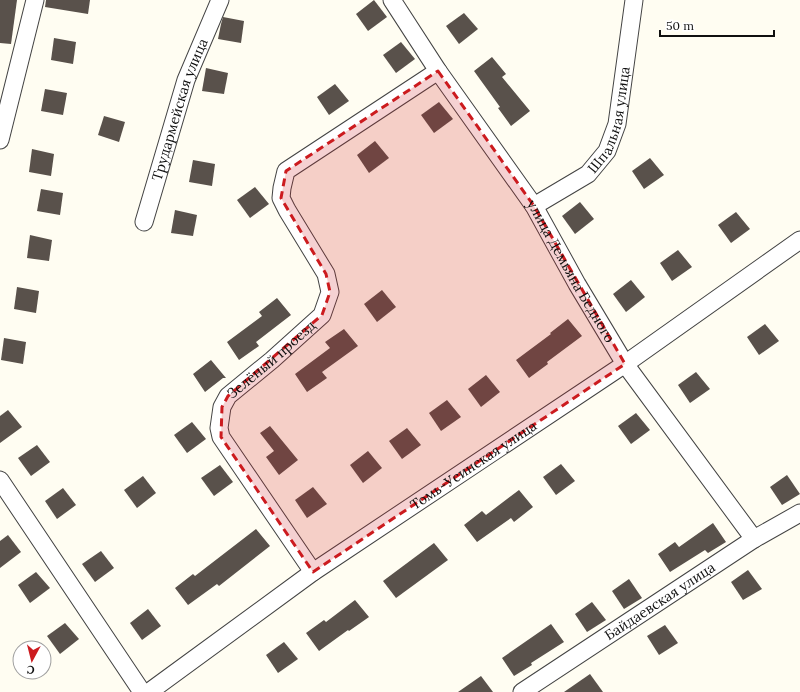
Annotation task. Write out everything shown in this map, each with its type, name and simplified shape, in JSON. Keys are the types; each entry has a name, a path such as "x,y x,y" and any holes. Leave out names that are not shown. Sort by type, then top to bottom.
{"street":[{"path":"0,140 35,0"},
{"name":"Трудармейская улица","path":"144,222 186,80 220,0"},
{"name":"улица Демьяна Бедного","path":"392,0 438,71 534,206 577,284 625,364 754,539"},
{"name":"Шпальная улица","path":"534,206 588,174 607,151 617,124 634,0"},
{"name":"Зелёный проезд","path":"313,572 221,437 219,428 222,407 228,396 278,355 322,315 330,292 326,274 281,198 286,171 438,71"},
{"name":"Томь-Усинская улица","path":"149,692 313,572 625,364 800,240"},
{"path":"0,480 142,692"},
{"name":"Байдаевская улица","path":"522,692 754,539 800,513"}],"highlighted area":[{"path":"438,71 534,206 625,364 313,572 221,437 222,407 228,396 322,315 330,292 326,274 281,198 286,171"}],"building":[{"path":"0,0 17,0 11,44 0,43"},
{"path":"46,0 90,0 88,14 45,7"},
{"path":"374,0 387,17 368,31 356,14"},
{"path":"464,13 478,29 459,44 446,26"},
{"path":"223,17 244,21 241,43 218,39"},
{"path":"54,38 76,42 73,64 51,60"},
{"path":"401,42 415,59 396,73 383,55"},
{"path":"492,57 506,74 502,77 530,111 511,126 498,108 500,107 474,71"},
{"path":"206,68 228,73 224,94 202,91"},
{"path":"335,84 349,101 329,115 317,97"},
{"path":"45,89 67,93 63,115 41,111"},
{"path":"439,102 453,119 434,133 421,115"},
{"path":"104,116 125,122 119,142 98,135"},
{"path":"375,141 389,158 369,173 357,155"},
{"path":"32,149 54,154 51,176 29,172"},
{"path":"650,158 664,175 644,189 632,171"},
{"path":"193,160 215,164 212,186 189,182"},
{"path":"255,187 269,204 250,218 237,200"},
{"path":"41,189 63,193 60,215 37,211"},
{"path":"580,202 594,219 575,234 562,216"},
{"path":"175,210 197,215 193,236 171,233"},
{"path":"736,212 750,229 731,243 718,225"},
{"path":"30,235 52,240 49,261 27,258"},
{"path":"678,250 692,267 672,281 660,263"},
{"path":"631,280 645,297 626,312 613,294"},
{"path":"17,287 39,291 36,313 14,309"},
{"path":"382,290 396,307 377,322 364,304"},
{"path":"277,298 291,315 256,342 259,346 239,360 227,342 262,316 259,312"},
{"path":"568,319 582,336 547,362 548,364 529,378 516,360 551,334 550,333"},
{"path":"765,324 779,341 759,355 747,337"},
{"path":"344,329 358,346 322,372 327,378 307,392 295,374 330,348 325,342"},
{"path":"4,338 26,342 23,364 1,360"},
{"path":"211,360 226,378 223,378 205,392 193,374"},
{"path":"696,372 710,389 690,403 678,385"},
{"path":"486,375 500,392 481,407 468,389"},
{"path":"447,400 461,417 441,431 429,413"},
{"path":"8,410 22,427 0,443 0,416"},
{"path":"636,413 650,430 631,444 618,426"},
{"path":"192,422 206,439 187,453 174,435"},
{"path":"270,426 298,460 279,475 266,457 274,451 260,433"},
{"path":"407,428 421,445 402,459 389,441"},
{"path":"37,445 50,462 31,476 18,458"},
{"path":"368,451 382,468 363,483 350,465"},
{"path":"561,464 575,481 556,495 543,477"},
{"path":"220,465 233,482 214,496 201,478"},
{"path":"787,475 800,494 782,505 770,487"},
{"path":"143,476 156,493 137,508 124,490"},
{"path":"313,487 327,504 307,518 295,500"},
{"path":"63,488 76,505 57,519 45,501"},
{"path":"519,490 533,507 514,522 511,518 477,542 464,525 482,511 486,515"},
{"path":"713,523 726,542 708,553 705,550 670,572 658,554 675,542 679,547"},
{"path":"256,529 270,546 219,586 217,584 188,605 175,588 193,574 195,576"},
{"path":"8,535 21,552 0,568 0,541"},
{"path":"434,543 448,560 396,598 383,581"},
{"path":"101,551 114,568 95,582 82,564"},
{"path":"748,570 762,589 743,600 731,582"},
{"path":"36,572 50,588 30,603 18,585"},
{"path":"629,579 642,598 624,609 612,591"},
{"path":"355,600 369,617 319,651 306,633 324,620 326,622"},
{"path":"592,602 606,620 587,632 575,614"},
{"path":"148,609 161,626 142,640 130,623"},
{"path":"65,623 79,639 60,654 52,643 52,640 50,640 47,636"},
{"path":"551,624 564,642 514,676 502,658"},
{"path":"665,625 678,643 659,655 647,636"},
{"path":"284,642 298,659 278,673 266,655"},
{"path":"590,674 603,692 564,692"},
{"path":"481,676 493,692 458,692"}]}
